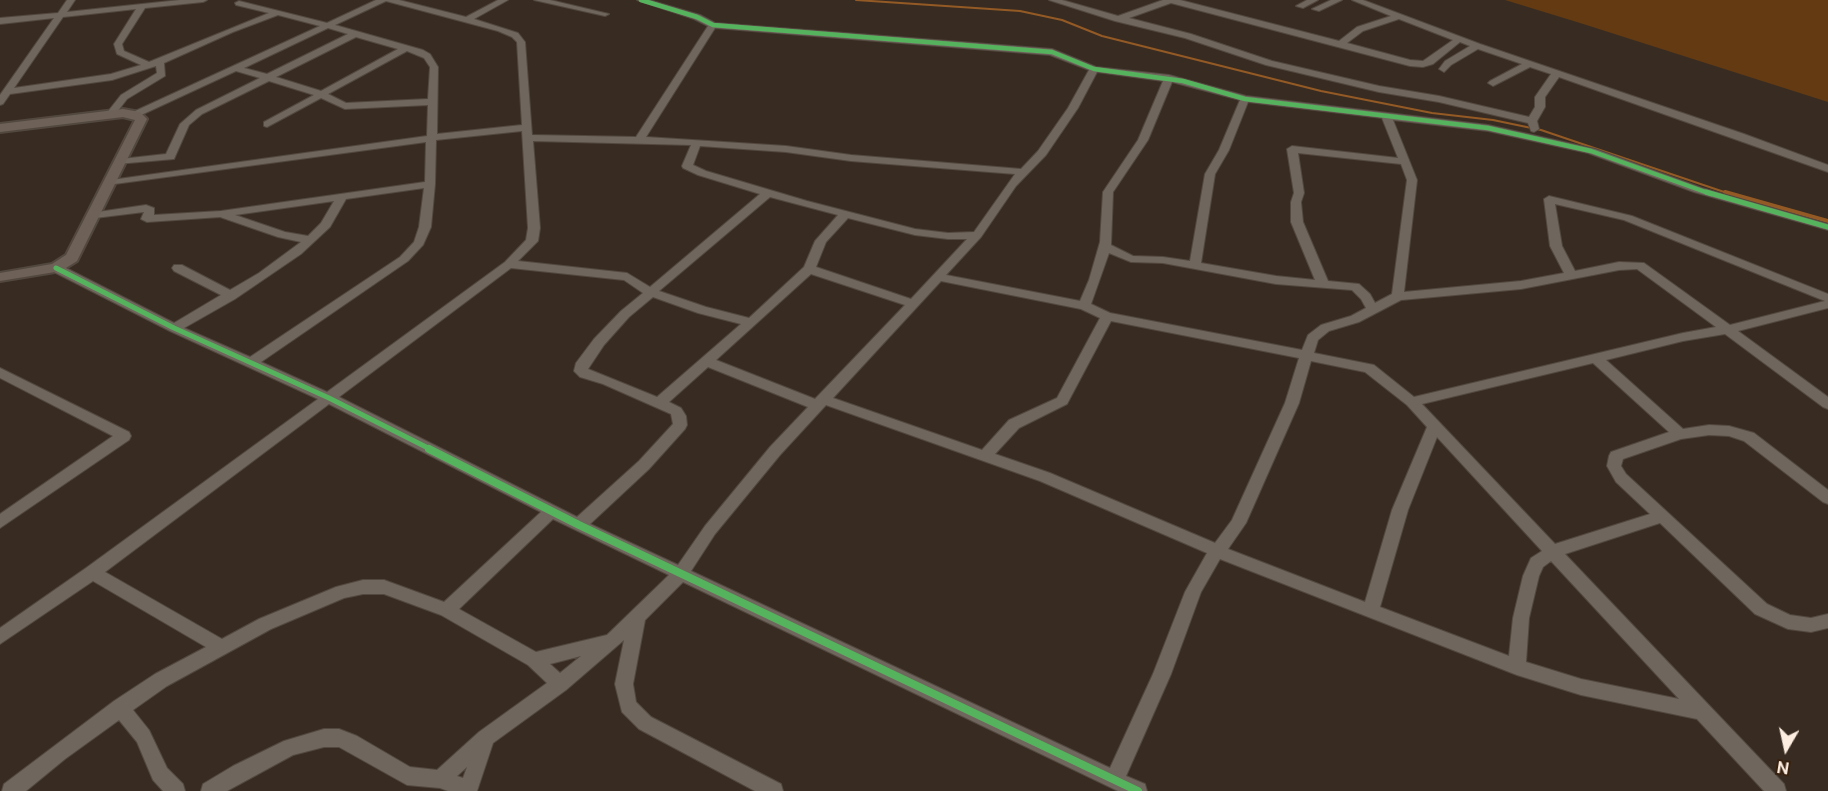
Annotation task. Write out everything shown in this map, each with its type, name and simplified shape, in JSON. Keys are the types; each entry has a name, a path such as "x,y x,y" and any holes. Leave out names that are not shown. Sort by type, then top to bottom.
{"main road":[{"path":"0,128 111,114 136,114 141,119 72,258 56,268 0,278"}],"street":[{"path":"0,102 71,0"},
{"path":"0,21 203,0"},
{"path":"136,114 383,0"},
{"path":"0,637 92,573 329,398 509,264 532,242 534,228 521,42 515,35 390,0"},
{"path":"467,20 504,0"},
{"path":"537,0 605,14"},
{"path":"641,0 697,17 713,25 1052,52 1094,69 1169,78 1206,86 1245,99 1488,128 1534,129"},
{"path":"1056,0 1118,20 1171,0 1410,63 1430,62 1459,39"},
{"path":"1300,6 1338,0"},
{"path":"1356,0 1477,46 1740,136 1828,169"},
{"path":"230,30 239,2 406,48 427,56 433,63 430,184 425,226 419,243 404,259 251,363"},
{"path":"111,114 124,97 162,74 154,64 120,52 118,44 142,6"},
{"path":"7,92 112,77 154,64 230,30 278,12"},
{"path":"1340,44 1360,28 1400,16"},
{"path":"1121,18 1188,36 1269,63 1379,89 1439,99 1534,129 1698,190 1828,227"},
{"path":"639,140 713,25"},
{"path":"121,162 170,157 186,124 199,112 355,34"},
{"path":"1444,69 1448,63 1477,46"},
{"path":"267,124 406,48"},
{"path":"1493,83 1529,64"},
{"path":"235,68 320,94 349,106 432,102"},
{"path":"440,779 486,738 560,684 611,642 681,574 710,530 775,451 977,235 1012,184 1025,172 1073,108 1094,69"},
{"path":"1534,129 1540,107 1540,97 1557,73"},
{"path":"1084,306 1105,247 1108,192 1143,140 1169,78"},
{"path":"1195,267 1210,174 1224,150 1245,99"},
{"path":"1386,115 1412,180 1412,197 1403,244 1398,296"},
{"path":"111,183 431,138 528,132 786,149 851,158 1025,172"},
{"path":"697,142 687,162 690,169 846,214 934,235 977,235"},
{"path":"1323,284 1314,268 1305,236 1297,222 1296,202 1299,193 1292,149 1406,162"},
{"path":"95,215 146,208 150,210 147,219 220,214 430,184"},
{"path":"579,525 644,465 680,425 679,416 675,411 581,371 581,366 599,342 650,292 768,192"},
{"path":"174,328 283,263 312,240 326,225 342,197"},
{"path":"1571,275 1557,246 1549,200 1628,218 1828,298"},
{"path":"220,214 282,235 312,240"},
{"path":"658,404 809,269 821,241 846,214"},
{"path":"1105,247 1131,259 1163,260 1276,280 1355,287 1366,297 1372,308"},
{"path":"509,264 627,277 650,292 751,323"},
{"path":"1115,779 1162,674 1193,592 1243,513 1292,403 1305,355 1317,332 1355,319 1398,296 1521,285 1619,266 1640,265 1730,329 1828,404"},
{"path":"56,268 174,328 329,398 579,525 1138,791"},
{"path":"178,268 231,296"},
{"path":"809,269 911,303"},
{"path":"938,277 1084,306 1107,316 1369,368 1412,402 1777,791"},
{"path":"1412,402 1821,306 1828,316"},
{"path":"986,456 999,438 1014,424 1062,401 1107,316"},
{"path":"1596,358 1680,434"},
{"path":"706,361 822,403 986,456 1070,487 1245,563 1516,667 1581,687 1700,711"},
{"path":"0,372 124,436 0,522"},
{"path":"1371,610 1400,510 1434,427"},
{"path":"1828,498 1749,437 1729,431 1710,430 1680,434 1616,456 1614,466 1621,478 1661,517 1761,609 1788,622 1811,625 1828,621"},
{"path":"447,610 552,511"},
{"path":"1516,667 1521,618 1531,576 1537,562 1551,552 1661,517"},
{"path":"92,573 221,647"},
{"path":"11,791 120,707 161,680 265,624 342,592 363,587 384,586 447,610 534,660 560,684"},
{"path":"637,618 624,684 628,706 645,723 774,791"},
{"path":"534,660 611,642"},
{"path":"120,707 142,736 160,774 176,791"},
{"path":"210,791 240,772 290,747 324,738 339,738 351,742 407,776 440,779 457,784 464,791"},
{"path":"468,791 486,738"}],"shaded area":[{"path":"1505,0 1828,0 1828,102 1580,23"}],"waterway":[{"path":"856,0 1020,11 1062,20 1102,36 1321,91 1432,113 1493,120 1541,130 1730,194"},
{"path":"1725,192 1828,221"}],"cycle path":[{"path":"641,0 697,17 713,25 1052,52 1094,69 1183,81 1245,99 1488,128 1591,151 1698,190 1828,227"},
{"path":"56,268 174,328 329,398 579,525 1138,791"}]}
